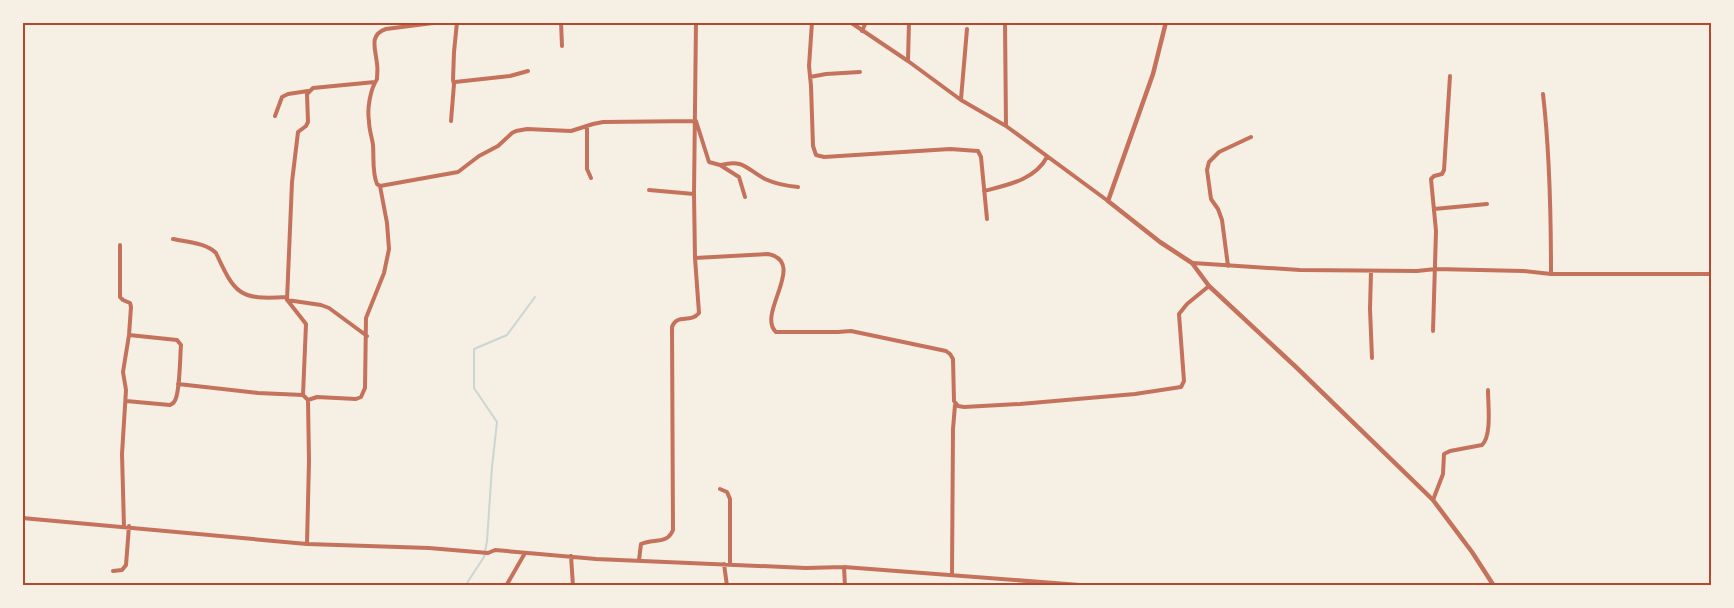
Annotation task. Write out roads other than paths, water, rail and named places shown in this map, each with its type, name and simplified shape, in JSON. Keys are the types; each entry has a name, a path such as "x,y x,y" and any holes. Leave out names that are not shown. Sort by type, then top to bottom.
{"street":[{"path":"308,400 317,396 356,399 361,397 365,388 366,318 384,273 389,249 380,186 375,179 373,142 369,123 370,98 377,80 378,65 374,39 379,32 386,29 441,22"},
{"path":"450,121 454,84 453,52 457,22"},
{"path":"561,22 562,46"},
{"path":"639,560 641,544 662,541 668,538 673,530 672,327 677,320 691,319 699,312 694,194 696,22"},
{"path":"812,22 808,66 813,146 816,155 824,157 942,150 978,151 981,157 987,219"},
{"path":"850,22 864,26 961,100 1006,126 1160,242 1192,263 1209,286 1433,500 1494,585"},
{"path":"908,61 909,22"},
{"path":"1005,22 1006,126"},
{"path":"1108,201 1153,74 1166,22"},
{"path":"961,100 967,29"},
{"path":"454,84 455,82 510,76 528,71"},
{"path":"810,78 826,74 860,72"},
{"path":"1433,330 1436,231 1431,179 1442,174 1444,170 1450,76"},
{"path":"303,395 306,324 287,299 294,168 298,132 307,125 306,97 313,88 375,82"},
{"path":"275,116 280,99 284,95 310,91"},
{"path":"1543,94 1550,177 1551,274"},
{"path":"380,186 458,172 498,146 516,131 527,129 571,131 603,122 696,121"},
{"path":"696,121 709,162 720,165 739,177 745,197"},
{"path":"587,126 587,169 591,178"},
{"path":"1228,266 1222,220 1218,209 1210,199 1207,170 1209,162 1219,152 1251,137"},
{"path":"984,191 1023,179 1038,169 1047,157"},
{"path":"720,165 734,162 743,164 771,181 798,186"},
{"path":"649,190 694,194"},
{"path":"1434,209 1487,204"},
{"path":"173,239 213,250 233,286 248,296 321,305 329,308 366,336"},
{"path":"113,571 122,570 126,565 122,454 126,386 123,372 131,307 129,302 120,297 120,245"},
{"path":"695,258 768,254 780,260 783,276 770,319 772,329 776,332 851,331 946,351 950,354 953,359 953,395 956,404 953,429 952,575"},
{"path":"1192,263 1300,270 1417,271 1436,269 1551,274 1712,274"},
{"path":"1371,271 1372,358"},
{"path":"956,404 964,407 1037,403 1135,394 1180,387 1184,381 1179,314 1187,304 1209,286"},
{"path":"126,401 170,405 175,402 181,345 179,340 129,335"},
{"path":"178,384 258,393 303,395 308,400 307,544"},
{"path":"1433,500 1443,474 1444,454 1482,445 1485,442 1488,432 1488,390"},
{"path":"720,489 727,492 730,499 727,585"},
{"path":"22,518 307,544 429,548 488,553 495,550 639,560 844,567 1093,585"},
{"path":"506,585 525,553"},
{"path":"571,556 573,585"},
{"path":"844,567 845,585"}],"waterway":[{"path":"465,586 484,557 497,422 474,388 474,349 507,335 535,297"}]}
